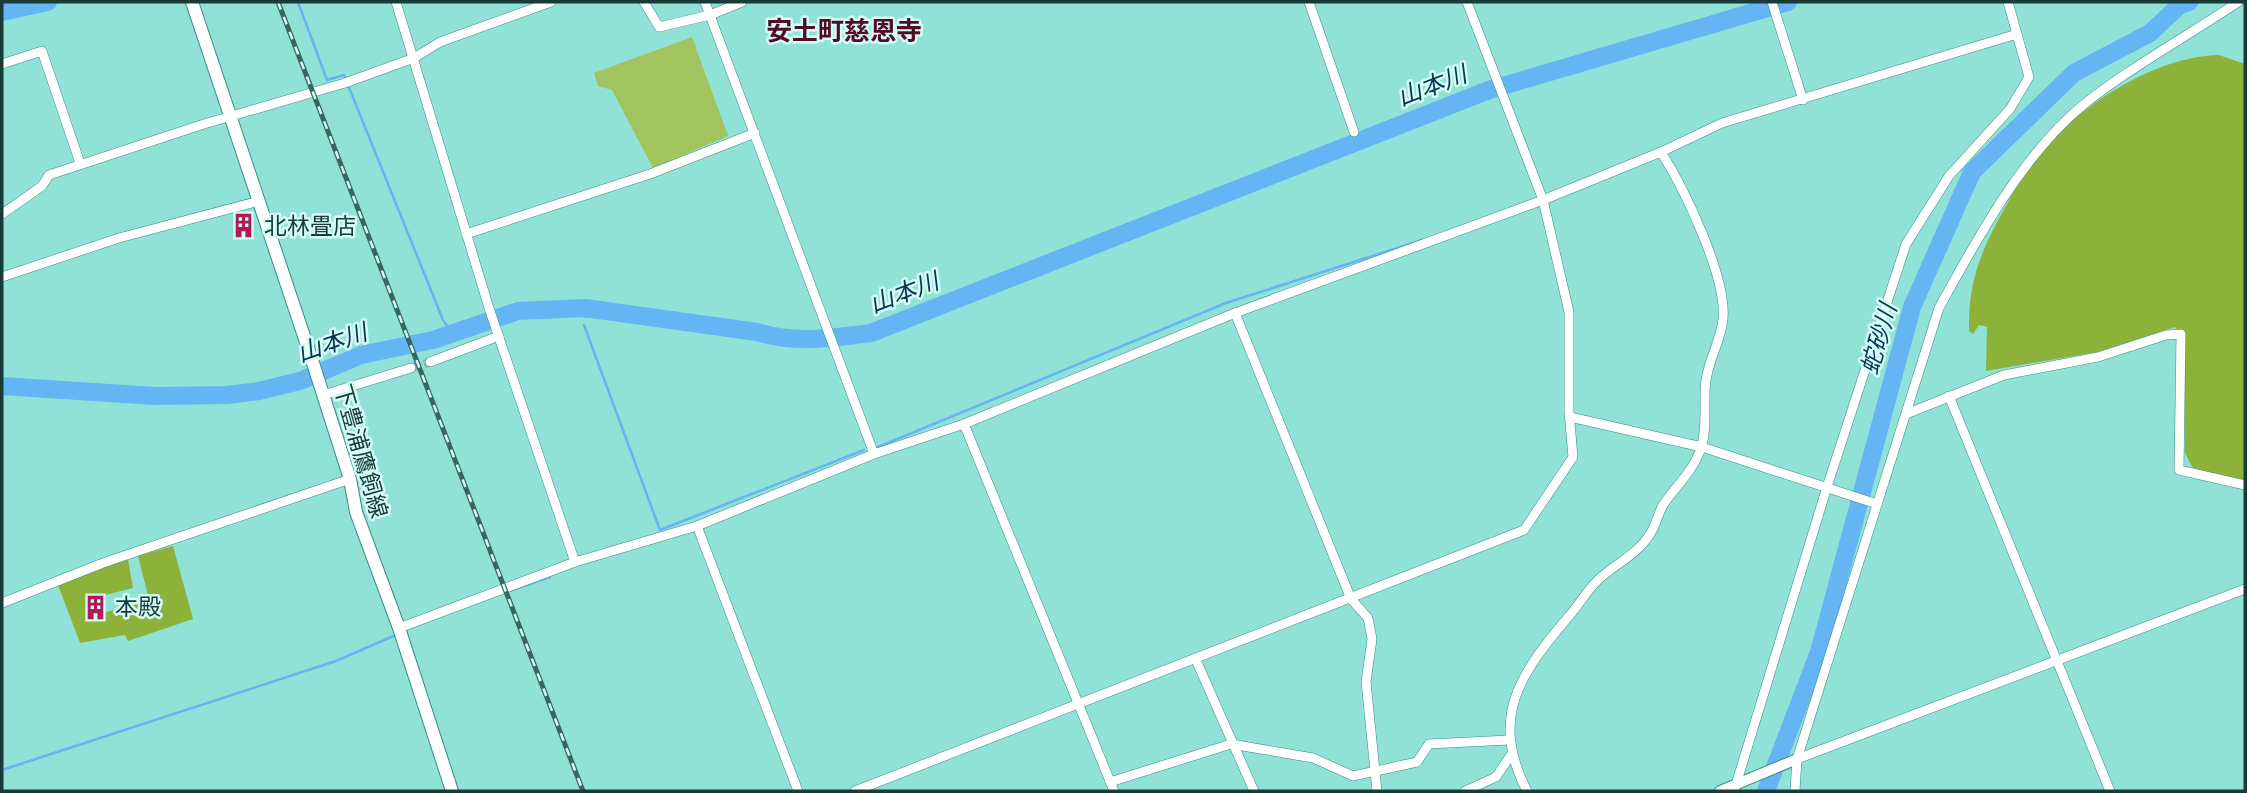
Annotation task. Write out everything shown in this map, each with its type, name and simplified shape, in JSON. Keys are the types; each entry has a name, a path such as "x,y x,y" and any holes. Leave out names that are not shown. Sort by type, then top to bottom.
{"main road":[{"name":"下豊浦鷹飼線","path":"192,2 313,363 350,479 356,512 399,628 452,791"}],"street":[{"path":"396,2 489,309 575,562"},
{"path":"2,214 42,186 49,175 80,163 347,82 414,58 440,42 551,2"},
{"path":"644,2 659,27 710,15 741,2"},
{"path":"705,2 874,454"},
{"path":"1309,2 1354,132"},
{"path":"855,791 1524,530 1573,457 1569,312 1543,200 1467,2"},
{"path":"1772,2 1803,100"},
{"path":"1736,788 1827,487 1906,244 1949,176 2010,108 2029,76 2008,2"},
{"path":"1795,791 1797,760 1939,308 1980,235 2034,158 2082,106 2238,2"},
{"path":"399,628 575,562 696,526 874,454 964,424 1235,313 1543,200 1661,152 1722,123 2017,34"},
{"path":"2,64 41,51 80,163"},
{"path":"466,234 650,174 755,133"},
{"path":"1527,791 1510,755 1509,740 1517,695 1533,661 1598,580 1640,547 1702,447 1707,376 1720,338 1723,316 1720,285 1676,177 1661,152"},
{"path":"2,277 119,238 259,201"},
{"path":"1235,313 1352,599 1368,618 1373,639 1366,682 1377,791"},
{"path":"430,362 498,334"},
{"path":"1906,414 2004,375 2098,357 2166,335 2181,334 2179,470 2245,485"},
{"path":"321,390 411,368"},
{"path":"1949,396 2110,791"},
{"path":"1570,416 1702,447 1877,504"},
{"path":"964,424 1112,787 1231,744 1313,758 1353,776 1417,762 1429,744 1509,740"},
{"path":"2,603 103,563 350,479"},
{"path":"696,526 798,791"},
{"path":"1720,791 1736,788 1797,760 2245,589"},
{"path":"1196,660 1254,791"},
{"path":"1465,791 1496,777 1510,755"}],"green space":[{"path":"692,37 728,136 653,168 612,90 598,86 594,73"},
{"path":"2219,55 2245,64 2245,481 2195,472 2185,453 2185,342 2175,327 2097,352 1986,371 1987,327 1979,325 1973,334 1969,331 1969,310 1975,274 1987,242 2032,159 2074,119 2119,87 2168,65"},
{"path":"173,546 193,619 128,641 125,635 80,643 58,585 128,559 133,588 86,600 90,617 149,599 138,556"}],"waterway":[{"path":"2,12 48,2"},
{"path":"298,2 327,80 344,75 346,79"},
{"name":"山本川","path":"2,386 155,396 227,395 259,391 300,381 361,355 433,340 518,311 585,308 799,339 871,333 1489,90 1788,2"},
{"name":"蛇砂川","path":"1766,791 1819,652 1912,307 1972,172 2074,73 2150,33 2180,5 2189,2"},
{"path":"348,85 443,320 452,333"},
{"path":"878,447 1226,303 1422,240"},
{"path":"585,308 586,317"},
{"path":"584,325 660,530 864,450"},
{"path":"507,592 550,577"},
{"path":"2,770 336,661 398,634"}],"tunnel":[{"path":"411,368 430,362"}],"railway":[{"path":"278,2 583,791"}],"place":[{"name":"北林畳店","path":"244,226"},
{"name":"本殿","path":"95,607"}],"district":[{"name":"安土町慈恩寺","path":"844,31"}]}
